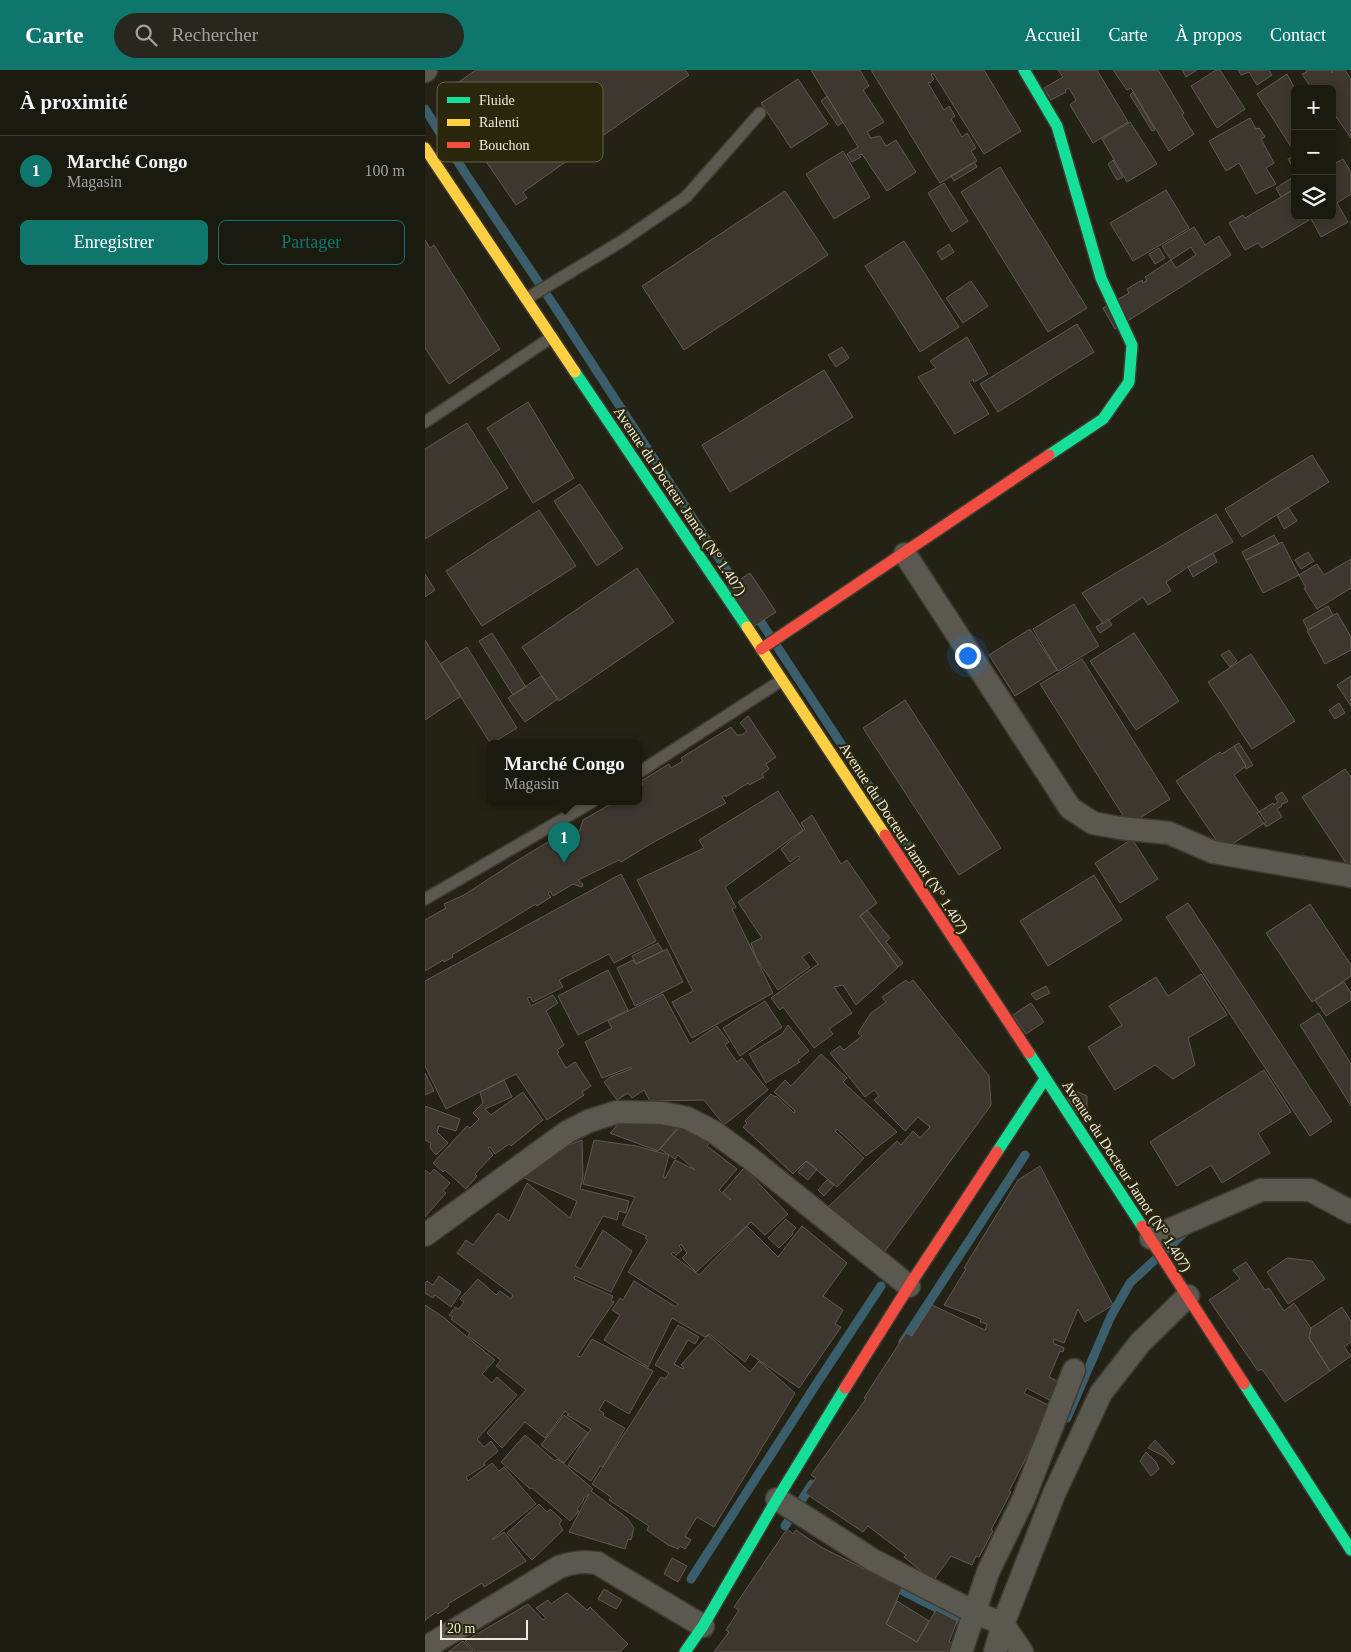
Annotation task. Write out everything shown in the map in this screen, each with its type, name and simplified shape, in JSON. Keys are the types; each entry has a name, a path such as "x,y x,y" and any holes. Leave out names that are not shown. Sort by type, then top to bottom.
{"main road":[{"path":"761,649 905,554 1103,419 1129,382 1133,344 1101,278 1057,126 1024,70"},
{"name":"Avenue du Docteur Jamot (N° 1.407)","path":"425,148 782,680 1153,1241 1351,1550"},
{"path":"685,1652 703,1626 777,1499 909,1286 1045,1079"}],"street":[{"path":"905,554 1070,808 1093,823 1169,833 1213,852 1351,876"},
{"path":"425,1235 567,1132 589,1121 617,1112 662,1113 687,1118 714,1132 751,1159 909,1286"},
{"path":"1153,1241 1261,1190 1310,1190 1351,1212"},
{"path":"995,1652 1003,1624 1055,1494 1101,1393 1140,1343 1188,1296"},
{"path":"961,1652 988,1572 1024,1498 1074,1370"},
{"path":"777,1499 873,1560 974,1612 1003,1624 1022,1652"},
{"path":"425,1648 559,1567 571,1562 597,1563 703,1626"}],"lane":[{"path":"527,299 622,241 685,197 760,113"},
{"path":"425,422 552,337"},
{"path":"642,770 782,680"},
{"path":"425,899 586,805"}],"building":[{"path":"476,70 685,70 689,75 603,136 603,82 459,82"},
{"path":"811,70 860,70 869,86 863,90 884,122 867,132 871,138 880,136 886,146 896,140 916,172 887,191 862,154 859,155 861,157 852,162 847,154 858,147"},
{"path":"871,70 984,70 1021,131 984,154 933,73 931,75 934,79 928,83 944,110 949,106 955,116 951,119 962,137 967,133 976,148 971,151 977,161 940,183"},
{"path":"1058,70 1097,70 1128,122 1093,143 1070,105 1076,100 1069,88 1065,90 1066,92 1051,100 1044,88 1063,77"},
{"path":"1113,70 1158,70 1184,113 1182,115 1194,134 1169,151 1131,88 1127,90"},
{"path":"1182,70 1197,70 1186,77"},
{"path":"1216,70 1220,70 1245,109 1217,128 1191,86"},
{"path":"1238,70 1269,70 1272,75 1257,85 1249,72 1241,75"},
{"path":"1306,70 1331,70 1332,73 1332,70 1345,70 1351,79 1351,138 1336,117 1336,85 1309,85 1302,74 1307,72"},
{"path":"1287,74 1293,85 1291,85 1291,147 1257,94"},
{"path":"798,79 828,124 791,148 761,103"},
{"path":"1133,92 1155,130 1152,131 1130,95"},
{"path":"827,96 843,122 838,126 821,101"},
{"path":"1250,118 1256,129 1259,128 1265,137 1261,139 1274,163 1266,168 1276,184 1256,194 1239,163 1226,171 1209,141"},
{"path":"1130,122 1157,164 1127,182 1102,139"},
{"path":"843,151 870,197 834,219 806,174"},
{"path":"1343,159 1351,172 1351,194 1337,203 1348,222 1321,237 1312,220 1336,220 1336,163"},
{"path":"1113,160 1123,177 1117,180 1108,164"},
{"path":"486,162 566,162 523,192 527,198 516,205"},
{"path":"974,162 977,167 954,181 951,176"},
{"path":"1000,167 1087,308 1048,332 961,192"},
{"path":"1291,179 1291,191 1281,197 1276,188"},
{"path":"944,183 968,221 952,232 928,193"},
{"path":"1166,190 1189,228 1133,261 1110,223"},
{"path":"785,191 828,255 684,350 642,286"},
{"path":"1291,191 1291,220 1309,220 1262,248 1258,243 1245,250 1229,223 1243,215 1245,218"},
{"path":"1194,227 1205,245 1219,236 1231,255 1115,329 1103,308 1129,293 1127,289 1142,280 1143,283 1147,280 1145,277 1171,260 1162,246","holes":["1191,247 1196,255 1176,268 1171,260"]},
{"path":"425,240 430,248 434,245 500,349 449,384 425,348"},
{"path":"904,241 959,327 920,352 865,266"},
{"path":"949,244 954,252 942,260 937,252"},
{"path":"1159,248 1165,258 1155,264 1149,254"},
{"path":"971,281 988,306 963,323 946,298"},
{"path":"1077,324 1094,352 998,412 980,384"},
{"path":"967,337 988,374 974,382 973,379 969,382 989,414 955,434 918,377 936,368 930,361"},
{"path":"842,347 849,358 836,367 828,355"},
{"path":"824,370 853,417 730,492 702,445"},
{"path":"528,402 574,478 533,503 487,428"},
{"path":"467,423 508,488 425,539 425,449"},
{"path":"1312,455 1329,482 1242,537 1225,509"},
{"path":"580,484 623,548 597,566 554,501"},
{"path":"1288,507 1297,521 1284,529 1277,515"},
{"path":"539,510 576,566 482,626 446,571"},
{"path":"1216,514 1233,542 1188,567 1166,582 1171,591 1148,605 1143,597 1103,624 1082,593"},
{"path":"1274,535 1279,544 1246,560 1242,552"},
{"path":"1282,542 1299,575 1263,593 1246,560"},
{"path":"1308,552 1314,561 1301,569 1295,560"},
{"path":"1213,553 1217,562 1193,577 1188,567"},
{"path":"1351,559 1351,588 1317,609 1304,588 1306,588 1299,575 1317,564 1324,575"},
{"path":"637,568 674,622 559,701 522,647"},
{"path":"750,573 776,612 753,627 728,587"},
{"path":"425,574 435,590 425,597"},
{"path":"1074,604 1099,646 1058,671 1033,629"},
{"path":"1328,606 1333,615 1308,630 1303,620"},
{"path":"1337,613 1351,637 1351,650 1325,664 1307,631"},
{"path":"1108,619 1112,625 1100,633 1096,627"},
{"path":"1030,629 1057,670 1015,696 989,655"},
{"path":"492,633 526,687 513,695 479,641"},
{"path":"1134,633 1179,701 1136,730 1090,661"},
{"path":"425,640 461,696 425,720"},
{"path":"467,647 517,728 498,740 488,740 440,664"},
{"path":"1229,650 1237,661 1230,667 1221,655"},
{"path":"1251,654 1295,721 1252,749 1208,682"},
{"path":"1082,659 1170,799 1129,825 1040,684"},
{"path":"541,676 558,699 525,722 508,698"},
{"path":"1351,676 1351,706 1337,685"},
{"path":"905,700 1001,848 959,875 863,728"},
{"path":"1339,703 1345,713 1335,719 1329,710"},
{"path":"748,716 776,757 766,764 769,769 762,774 764,777 749,785 748,783 726,797 725,795 722,797 726,803 621,862 619,860 578,880 583,884 582,887 573,884 553,896 550,891 548,893 551,897 537,906 536,904 452,955 453,957 444,962 443,960 425,971 425,920 446,908 444,904 464,895 573,827 576,833 580,830 583,820 609,805 642,805 642,780 669,764 671,768 683,761 681,758 731,727 737,735 742,735 747,731 740,723"},
{"path":"1239,743 1253,765 1246,769 1234,746"},
{"path":"1234,746 1246,766 1234,775 1266,822 1223,850 1176,781 1220,752 1222,754"},
{"path":"1345,769 1351,777 1351,864 1348,866 1302,797"},
{"path":"778,791 803,830 725,887 736,907 732,909 773,993 692,1038 672,1002 693,991 637,880 704,848 699,840"},
{"path":"1282,792 1288,801 1277,809 1282,817 1266,827 1257,813 1278,802 1275,797"},
{"path":"812,815 841,864 847,860 877,903 860,916 898,967 856,1005 843,985 834,987 852,1013 829,1029 833,1034 814,1048 783,1007 780,1010 771,998 818,964 809,952 802,957 810,967 778,990 756,958 751,943 762,938 738,902 800,858 798,856 790,862 781,849 805,829 801,823"},
{"path":"1132,839 1158,879 1120,903 1095,863"},
{"path":"621,874 656,941 614,963 609,954 559,980 563,987 533,1002 530,997 527,998 531,1006 553,995 558,1003 546,1011 564,1045 557,1050 559,1052 557,1053 566,1068 575,1062 591,1086 582,1092 584,1095 547,1120 516,1074 446,1109 425,1066 425,981"},
{"path":"1094,875 1122,920 1048,966 1020,921"},
{"path":"1188,903 1332,1121 1310,1136 1166,917"},
{"path":"1310,904 1351,965 1351,976 1312,1002 1266,933"},
{"path":"867,910 890,938 886,942 903,963 898,967 860,916"},
{"path":"658,943 663,951 636,964 632,956"},
{"path":"667,949 683,982 635,1006 617,968 633,960 636,964"},
{"path":"608,970 628,1010 578,1035 558,996"},
{"path":"1201,974 1227,1015 1188,1038 1195,1065 1173,1079 1155,1065 1115,1090 1088,1047 1122,1025 1109,1006 1156,977 1168,996"},
{"path":"906,980 909,983 913,980 989,1076 991,1105 880,1258 827,1208 897,1141 901,1145 913,1131 920,1138 930,1127 918,1117 905,1131 874,1100 879,1096 874,1090 865,1097 830,1053 840,1046 844,1050 862,1036 858,1033 871,1013 886,1002 882,997"},
{"path":"1344,982 1351,993 1351,1000 1326,1016 1315,1000"},
{"path":"1046,986 1050,993 1036,1000 1031,994"},
{"path":"663,994 690,1044 717,1026 729,1042 725,1045 737,1062 742,1058 768,1090 724,1125 704,1100 650,1101 644,1090 632,1098 628,1093 617,1100 604,1082 610,1077 631,1069 631,1067 602,1078 585,1042 612,1028 608,1021"},
{"path":"765,1001 782,1027 740,1056 723,1028"},
{"path":"1031,1003 1044,1022 1026,1034 1013,1015"},
{"path":"1319,1013 1351,1064 1351,1106 1300,1025"},
{"path":"788,1025 809,1051 798,1060 800,1062 766,1083 749,1054 782,1034"},
{"path":"821,1054 847,1078 843,1082 897,1132 866,1156 837,1129 835,1131 864,1158 837,1187 806,1161 793,1174 743,1127 747,1123 745,1121 771,1094 776,1096 794,1113 795,1111 774,1092 785,1080 791,1086"},
{"path":"1264,1070 1291,1112 1258,1133 1270,1153 1222,1183 1211,1165 1177,1186 1150,1142"},
{"path":"425,1073 434,1091 425,1095"},
{"path":"504,1080 512,1097 485,1109 491,1115 523,1092 543,1120 511,1146 509,1144 495,1154 490,1147 488,1148 493,1155 475,1174 477,1176 466,1189 445,1170 443,1172 433,1163 467,1126 470,1128 479,1119 473,1113 483,1103 480,1092"},
{"path":"1076,1091 1087,1096 1087,1108 1078,1114 1067,1098"},
{"path":"425,1106 460,1119 456,1131 439,1126 437,1132 448,1143 436,1155 430,1148 431,1143 425,1140"},
{"path":"623,1119 679,1126 658,1151 610,1133"},
{"path":"684,1122 711,1141 707,1146 737,1169 719,1190 730,1200 723,1192 744,1168 788,1214 765,1235 751,1222 696,1272 682,1258 687,1253 681,1244 679,1246 682,1250 676,1255 673,1252 671,1254 699,1275 747,1226 778,1257 802,1226 847,1263 823,1296 843,1310 835,1324 841,1327 799,1388 750,1354 745,1362 709,1334 705,1337 672,1318 648,1367 604,1340 620,1315 612,1310 620,1298 623,1300 634,1281 676,1307 678,1304 628,1272 648,1240 645,1238 647,1236 622,1225 635,1197 583,1184 594,1140 636,1146 669,1155 660,1149","holes":["669,1155 675,1159 678,1155 695,1170 675,1160 665,1178 663,1177"]},
{"path":"582,1140 583,1177 580,1189 629,1201 626,1213 619,1211 617,1220 603,1216 575,1266 581,1269 603,1230 632,1251 611,1292 575,1276 574,1279 613,1296 611,1301 614,1302 577,1356 581,1357 592,1339 653,1371 629,1414 605,1400 599,1410 604,1413 603,1416 625,1428 603,1467 600,1466 591,1481 568,1465 591,1429 567,1415 569,1414 565,1411 545,1438 525,1422 502,1448 487,1433 526,1390 496,1366 501,1360 468,1336 470,1333 451,1319 453,1317 449,1315 455,1307 459,1309 464,1302 460,1299 478,1279 496,1295 500,1291 511,1299 513,1295 457,1253 466,1240 473,1245 498,1213 509,1221 527,1183 570,1218 577,1201 522,1177 546,1154"},
{"path":"807,1161 817,1169 808,1180 798,1172"},
{"path":"1040,1166 1113,1305 1085,1322 1078,1309 1064,1343 1054,1339 1053,1343 1064,1348 1063,1352 1060,1351 1049,1377 1063,1384 1053,1402 1027,1388 1024,1393 1052,1407 1009,1491 1011,1492 991,1530 993,1531 979,1557 976,1556 972,1565 951,1556 933,1581 904,1557 906,1555 868,1526 863,1532 805,1493 816,1478 811,1475 866,1399 864,1398 906,1333 912,1336 932,1305 985,1330 987,1324 980,1322 981,1319 944,1305 966,1269 964,1268 1018,1180"},
{"path":"434,1169 450,1183 443,1191 446,1193 425,1217 425,1170 430,1174"},
{"path":"827,1180 834,1185 824,1196 818,1190"},
{"path":"786,1219 796,1228 792,1232 793,1234 779,1248 768,1238"},
{"path":"1287,1258 1312,1261 1325,1279 1288,1304 1267,1272"},
{"path":"1246,1262 1265,1290 1269,1288 1284,1311 1294,1303 1311,1328 1309,1338 1330,1371 1285,1402 1262,1369 1258,1371 1209,1300 1240,1279 1233,1270"},
{"path":"439,1276 461,1292 451,1307 435,1295 433,1298 425,1293 425,1283 427,1281 433,1285"},
{"path":"425,1305 443,1317 495,1360 482,1374 492,1383 497,1377 517,1395 477,1439 484,1447 491,1441 498,1451 484,1463 485,1465 466,1477 468,1481 492,1463 499,1471 504,1467 536,1504 492,1539 504,1532 526,1561 484,1587 482,1583 448,1604 449,1606 438,1614 436,1612 425,1620"},
{"path":"1342,1307 1351,1321 1351,1342 1344,1347 1351,1356 1330,1371 1309,1338 1311,1328"},
{"path":"678,1325 699,1337 695,1344 688,1340 674,1364 683,1369 684,1367 681,1365 708,1335 750,1372 759,1361 795,1393 714,1527 697,1517 685,1536 691,1540 685,1549 680,1546 678,1549 668,1545 647,1530 649,1526 609,1500 611,1497 592,1484 661,1377 665,1379 669,1373 655,1365"},
{"path":"564,1415 588,1433 564,1463 541,1445"},
{"path":"525,1435 555,1461 557,1459 563,1463 593,1489 591,1491 627,1518 634,1528 631,1540 628,1539 625,1549 569,1532 589,1494 583,1499 577,1509 579,1511 570,1521 532,1488 530,1489 501,1462"},
{"path":"1155,1440 1175,1462 1172,1465 1165,1457 1148,1448"},
{"path":"1146,1452 1156,1462 1159,1469 1151,1476 1140,1461"},
{"path":"539,1504 547,1512 550,1509 562,1520 559,1524 563,1530 532,1560 507,1533"},
{"path":"787,1529 793,1534 796,1530 821,1547 902,1588 886,1624 917,1642 936,1610 957,1621 949,1642 955,1645 951,1652 714,1652 729,1632 726,1630 739,1610 734,1607"},
{"path":"672,1558 687,1566 678,1582 664,1574"},
{"path":"604,1589 622,1600 616,1609 598,1599"},
{"path":"567,1593 587,1610 590,1607 628,1644 620,1652 475,1652 465,1641 528,1604 543,1620 546,1618 536,1608 548,1600 551,1604"},
{"path":"897,1601 929,1621 917,1642 886,1624"},
{"path":"463,1641 473,1652 448,1652"}],"waterway":[{"path":"425,109 437,128"},
{"path":"458,162 741,592"},
{"path":"755,613 909,847"},
{"path":"903,1342 1025,1155"},
{"path":"1067,1418 1111,1316 1130,1283 1187,1230"},
{"path":"691,1579 881,1286"},
{"path":"785,1526 812,1484"},
{"path":"903,1591 966,1623"}],"traffic: fast":[{"path":"1024,70 1057,126 1101,278 1132,345 1129,382 1103,419 1049,455"},
{"path":"575,372 747,627"},
{"path":"1029,1053 1142,1226"},
{"path":"997,1152 1045,1079"},
{"path":"1244,1384 1351,1550"},
{"path":"685,1652 703,1626 777,1499 845,1388"}],"traffic: slow":[{"path":"425,148 575,372"},
{"path":"747,627 885,835"}],"traffic: jam":[{"path":"761,649 1049,455"},
{"path":"885,835 1029,1053"},
{"path":"845,1388 997,1152"},
{"path":"1142,1226 1244,1384"}],"place":[{"name":"Marché Congo","path":"564,863"}]}
